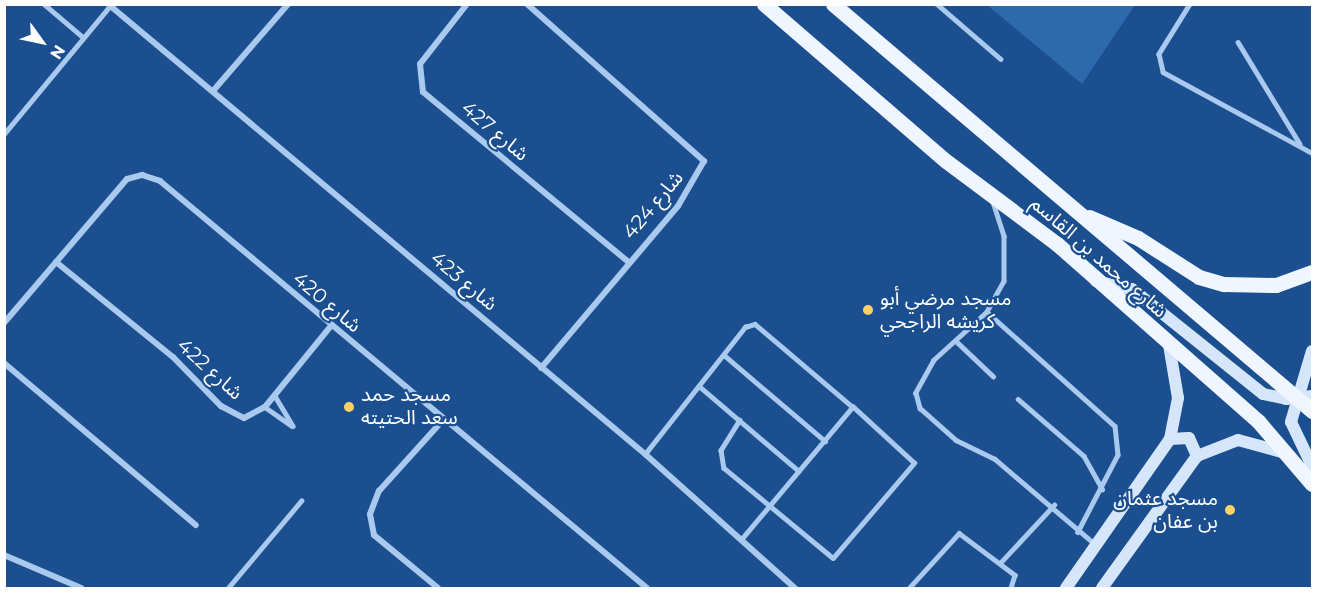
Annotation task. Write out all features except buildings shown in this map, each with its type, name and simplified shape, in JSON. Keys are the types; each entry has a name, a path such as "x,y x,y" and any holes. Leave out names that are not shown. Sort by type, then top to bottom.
{"main road":[{"name":"شارع محمد بن القاسم","path":"764,4 992,197 1057,244 1095,281 1267,430 1282,452 1312,484"},
{"name":"شارع محمد بن القاسم","path":"833,4 1312,411"},
{"path":"1080,214 1119,228 1199,277 1224,284 1276,285 1312,272"}],"street":[{"path":"213,91 288,4"},
{"name":"شارع 427","path":"467,4 420,64 423,92 627,261"},
{"name":"شارع 424","path":"527,4 704,161 678,206 627,261 541,368"},
{"name":"شارع 423","path":"109,5 645,454 743,538 795,588"},
{"name":"شارع 420","path":"4,323 127,178 142,175 160,181 442,421 647,588"},
{"name":"شارع 422","path":"56,262 173,357 221,406 244,418 266,407 330,327"},
{"path":"1095,281 1132,289 1263,394 1296,398 1312,396"},
{"path":"1066,588 1170,439 1178,398 1169,345"},
{"path":"1312,351 1296,398 1292,432 1312,466"},
{"path":"4,363 196,525"},
{"path":"438,588 374,535 370,514 379,491 442,421"},
{"path":"1170,439 1189,438 1197,456"},
{"path":"1102,588 1197,456 1238,440 1282,452"},
{"path":"4,555 81,588"}],"lane":[{"path":"44,4 84,38"},
{"path":"937,4 1001,59"},
{"path":"1190,4 1160,54 1163,72 1312,153"},
{"path":"4,134 109,5"},
{"path":"1238,42 1301,147"},
{"path":"992,197 1006,259 1004,281 987,312 918,381 920,408 956,440 995,459 1054,506 1078,532 1095,544"},
{"path":"987,312 1115,426 1118,455 1078,532"},
{"path":"645,454 746,327 755,324 912,457 909,474 833,558 769,507 721,462 722,450 740,420"},
{"path":"957,342 993,376"},
{"path":"724,355 825,441"},
{"path":"699,386 800,471"},
{"path":"266,407 293,426 275,396"},
{"path":"1018,399 1084,456 1102,489"},
{"path":"743,538 853,407"},
{"path":"228,588 301,501"},
{"path":"1001,562 1054,506"},
{"path":"909,588 959,533 1001,562 1015,575 1011,588"}],"shaded area":[{"path":"987,5 1135,5 1082,84"}],"place":[{"name":"مسجد مرضي أبو كريشه الراجحي","path":"868,310"},
{"name":"مسجد حمد سعد الحتيته","path":"349,407"},
{"name":"مسجد عثمان بن عفان","path":"1230,510"}]}
